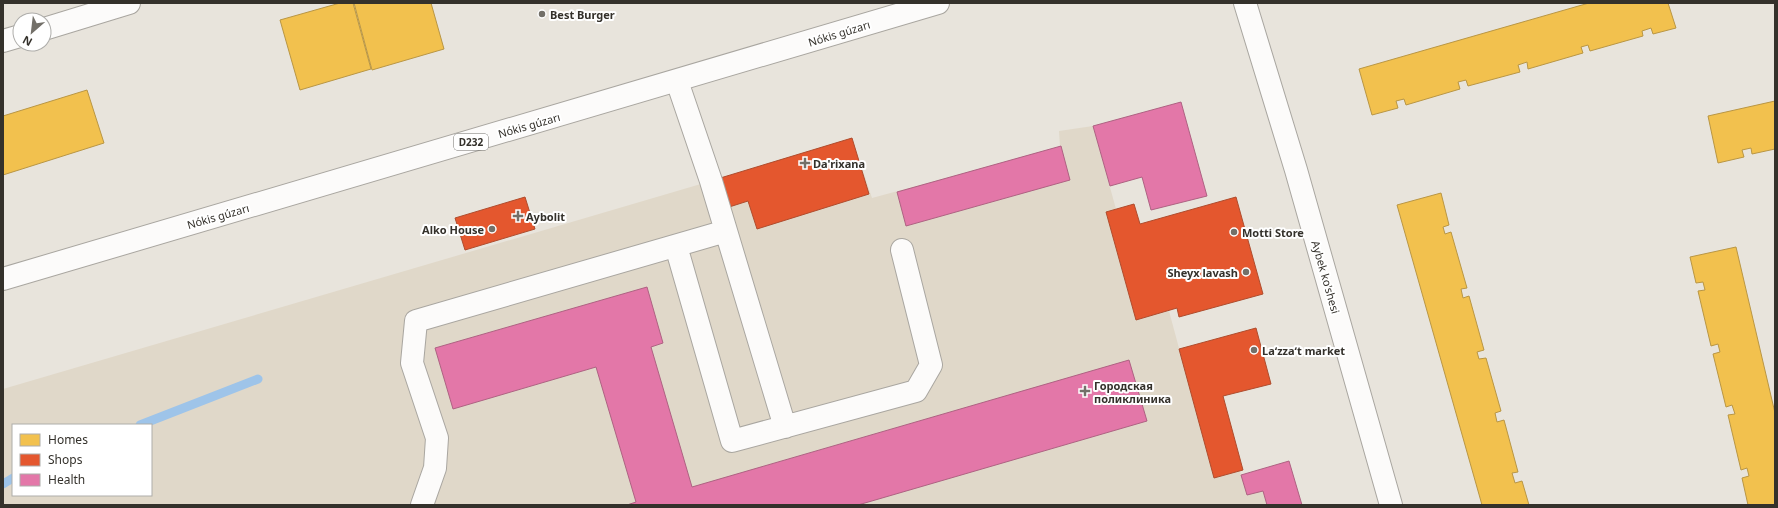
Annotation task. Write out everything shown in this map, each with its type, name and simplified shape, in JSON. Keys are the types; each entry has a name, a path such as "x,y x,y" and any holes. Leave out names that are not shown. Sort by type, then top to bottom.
{"main road":[{"path":"52,27 129,3"},
{"name":"Nókis gúzarı","path":"3,279 678,81 938,3"},
{"name":"Aybek ko'shesi","path":"1245,3 1296,170 1391,505"},
{"path":"678,81 726,231 785,427"},
{"path":"422,505 435,468 437,438 412,363 416,321 726,231"},
{"path":"676,246 732,441 916,391 931,365 902,250"}],"shaded area":[{"path":"1093,126 1116,209 1106,212 1136,320 1169,311 1214,478 1240,471 1247,495 1263,491 1267,505 3,505 3,389 711,181 852,138 872,198 1060,147 1059,131"}],"building: Homes":[{"path":"340,3 353,3 371,69 300,90 280,20"},
{"path":"354,3 431,3 444,49 372,70"},
{"path":"1589,3 1668,3 1676,28 1653,34 1651,28 1642,31 1643,36 1590,51 1588,45 1581,47 1583,53 1528,69 1527,62 1518,65 1520,72 1468,86 1466,80 1458,82 1460,89 1406,105 1404,99 1396,101 1398,108 1372,115 1359,69"},
{"path":"87,90 104,143 3,175 3,116"},
{"path":"1775,101 1775,149 1752,154 1751,148 1742,150 1744,157 1718,163 1708,116"},
{"path":"1441,193 1449,225 1443,227 1445,234 1451,232 1467,288 1461,289 1463,298 1469,296 1484,350 1477,352 1479,359 1486,358 1501,411 1495,413 1497,422 1504,420 1518,472 1512,473 1515,483 1522,481 1529,505 1482,505 1397,205"},
{"path":"1736,247 1775,413 1775,505 1748,505 1742,478 1749,476 1747,468 1741,470 1728,415 1735,414 1732,405 1726,407 1713,354 1720,352 1718,344 1711,346 1698,291 1705,290 1703,282 1696,283 1690,257"}],"building: Shops":[{"path":"852,138 869,194 757,229 748,201 726,208 717,179"},
{"path":"525,197 535,229 465,250 455,218"},
{"path":"1236,197 1263,294 1179,317 1177,308 1136,320 1106,212 1134,204 1140,224"},
{"path":"1256,328 1271,384 1223,396 1243,470 1214,478 1179,349"}],"building: Health":[{"path":"1181,102 1207,196 1151,210 1142,177 1110,186 1093,126"},
{"path":"1061,146 1070,180 906,226 897,192"},
{"path":"647,287 663,343 651,347 692,487 1129,360 1147,421 858,505 627,505 636,502 596,367 453,409 435,348"},
{"path":"1289,461 1302,505 1267,505 1263,491 1247,495 1241,475"}],"waterway":[{"path":"143,424 258,379"},
{"path":"3,484 12,479"}],"place":[{"name":"Best Burger","path":"542,14"},
{"name":"Da'rixana","path":"805,163"},
{"name":"Aybolit","path":"518,216"},
{"name":"Alko House","path":"492,229"},
{"name":"Motti Store","path":"1234,232"},
{"name":"Sheyx lavash","path":"1246,272"},
{"name":"Laʻzzaʻt market","path":"1254,350"},
{"name":"Городская поликлиника","path":"1085,391"}]}
